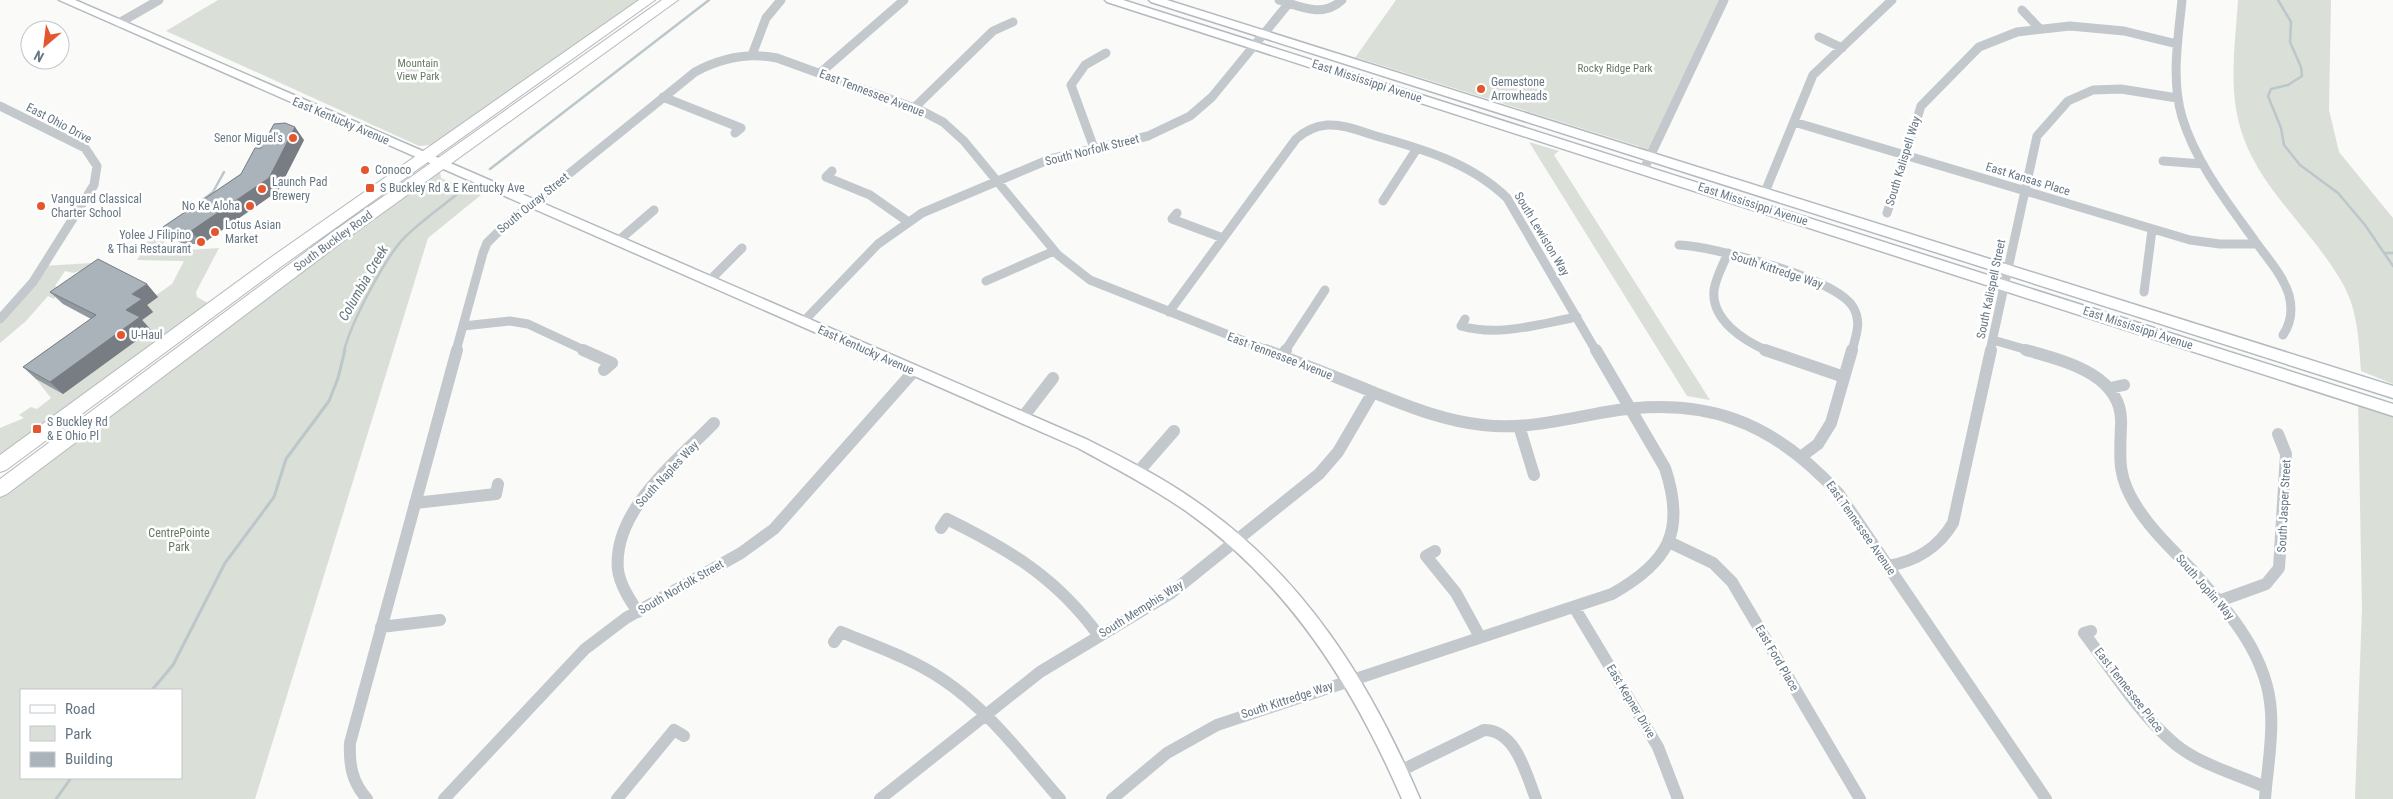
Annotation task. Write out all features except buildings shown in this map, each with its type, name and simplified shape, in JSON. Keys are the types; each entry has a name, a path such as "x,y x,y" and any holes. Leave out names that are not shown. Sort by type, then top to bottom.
{"main road":[{"name":"East Kentucky Avenue","path":"65,0 1023,417 1139,471 1187,502 1237,541 1296,602 1335,652 1352,679"},
{"name":"South Buckley Road","path":"2,484 431,160 648,0"},
{"name":"South Buckley Road","path":"0,465 431,160 671,0"},
{"name":"East Mississippi Avenue","path":"1112,0 1644,169 2387,409"},
{"name":"East Mississippi Avenue","path":"1155,0 2389,391"},
{"path":"1352,679 1373,715 1400,771 1411,799"}],"street":[{"path":"119,23 159,0"},
{"path":"752,55 767,15 781,0"},
{"path":"820,73 904,0"},
{"name":"South Norfolk Street","path":"804,322 878,244 907,221 941,204 1050,159 1148,136 1174,126 1190,116 1212,97 1264,34 1284,2 1320,12 1332,9 1342,0"},
{"path":"1644,169 1724,0"},
{"path":"2182,0 2175,70 2177,98 2187,132 2202,164 2282,280 2288,295 2292,319 2283,335"},
{"path":"1765,192 1813,75 1889,1"},
{"path":"2022,10 2039,28"},
{"path":"914,108 993,31 1013,22"},
{"name":"South Kalispell Way","path":"1887,213 1921,106 1970,54 2001,36 2039,28 2070,26 2106,29 2177,44"},
{"path":"1819,37 1842,48"},
{"path":"1094,148 1071,84 1073,78 1088,61 1106,53"},
{"name":"East Tennessee Avenue","path":"752,55 776,58 932,116 953,130 1054,251 1090,280 1373,392 1447,419 1484,426 1519,426 1631,408 1670,406 1720,414 1760,430 1802,456 1839,494 2046,799"},
{"name":"South Ouray Street","path":"366,799 355,786 348,760 350,743 483,253 488,243 495,234 531,204 703,67 728,58 752,55"},
{"name":"South Kalispell Street","path":"1888,566 1915,561 1938,545 1953,523 2037,136 2059,109 2072,99 2094,91 2121,90 2177,98"},
{"path":"663,97 741,128 735,133"},
{"name":"East Ohio Drive","path":"0,106 85,148 94,159 97,175 89,195 33,282 0,319"},
{"name":"East Kansas Place","path":"1794,122 2152,230 2205,243 2257,244"},
{"name":"South Lewiston Way","path":"1223,238 1296,139 1318,126 1347,127 1471,168 1500,189 1631,408"},
{"path":"1383,201 1416,150"},
{"path":"2163,161 2202,164"},
{"path":"832,171 826,177 870,195 907,221"},
{"path":"618,241 654,210"},
{"path":"1169,312 1223,238 1172,219 1177,213"},
{"path":"2144,292 2152,230"},
{"name":"South Kittredge Way","path":"1680,244 1698,244 1827,286 1850,303 1859,319 1859,326 1844,377 1825,435 1802,456"},
{"path":"709,281 742,248"},
{"path":"986,281 1054,251"},
{"path":"1728,253 1714,293 1718,313 1729,328 1759,347 1844,377"},
{"path":"1282,356 1325,290"},
{"path":"1465,319 1461,326 1493,332 1577,317"},
{"path":"463,326 510,321 528,324 612,363 604,370"},
{"name":"South Joplin Way","path":"1993,340 2079,368 2099,379 2110,388 2117,398 2122,414 2118,463 2129,494 2147,522 2219,601 2250,645 2264,677 2271,716 2265,793"},
{"name":"South Norfolk Street","path":"444,799 566,667 605,633 741,553 774,529 914,371"},
{"path":"1023,417 1053,378"},
{"path":"2110,388 2124,385"},
{"name":"South Memphis Way","path":"880,799 1040,672 1171,593 1237,541 1329,464 1373,392"},
{"name":"South Kittredge Way","path":"1112,799 1161,757 1191,737 1244,714 1574,607 1630,585 1650,570 1669,542 1674,526 1675,509 1670,480 1631,408"},
{"name":"South Naples Way","path":"638,612 622,584 618,570 618,550 623,528 639,502 714,423"},
{"path":"1519,426 1534,475"},
{"path":"1139,471 1174,431"},
{"name":"South Jasper Street","path":"2219,601 2266,584 2279,568 2286,454 2278,434"},
{"path":"415,503 496,494 498,484"},
{"path":"940,528 947,519 1010,550 1033,565 1074,602 1099,636"},
{"name":"East Ford Place","path":"1669,542 1714,563 1732,582 1860,799"},
{"path":"1435,551 1426,556 1456,594 1480,638"},
{"name":"East Kepner Drive","path":"1574,607 1648,728 1678,799"},
{"path":"381,627 440,620"},
{"name":"East Tennessee Place","path":"2091,631 2084,632 2161,732 2194,756 2265,793"},
{"path":"834,642 841,632 919,665 954,687 984,716 1060,799"},
{"path":"1400,771 1484,730 1498,729 1504,733 1513,745 1536,799"},
{"path":"617,799 674,730 684,736"}],"green space":[{"name":"Mountain View Park","path":"218,0 641,0 432,145 419,146 166,31"},
{"name":"Rocky Ridge Park","path":"1396,0 1724,0 1651,156 1638,146 1358,58 1352,62"},
{"path":"2238,0 2331,0 2329,110 2339,152 2393,218 2393,384 2361,371 2355,317 2344,286 2320,249 2277,196 2253,159 2244,139 2235,105 2234,88 2234,53"},
{"path":"266,134 273,134 243,185 165,239 163,245 167,249 174,251 219,248 196,292 197,297 215,307 0,465 0,428 24,418 19,415 31,407 37,409 51,398 36,379 138,323 144,307 157,297 155,296 172,284 184,261 137,260 150,238 158,238 240,181"},
{"path":"1529,142 1559,151 1554,155 1710,400 1687,396"},
{"name":"CentrePointe Park","path":"439,164 441,178 481,195 428,238 255,799 0,799 0,489"},
{"path":"108,262 73,273 65,271 55,286 61,289 54,299 48,296 26,321 0,343 0,319 43,266"},
{"path":"2358,399 2393,410 2393,799 2355,799 2362,609"}],"waterway":[{"name":"Columbia Creek","path":"490,169 709,0"},
{"path":"2278,0 2291,22 2290,42 2301,67 2302,76 2288,85 2271,89 2268,96 2281,128 2284,145 2300,165 2338,193 2365,225 2384,253"},
{"path":"200,202 213,192 224,172"},
{"name":"Columbia Creek","path":"344,351 354,324 370,291 397,246 418,225 461,191"},
{"path":"155,235 167,226"},
{"path":"2384,253 2393,253"},
{"path":"2384,253 2393,266"},
{"name":"Columbia Creek","path":"153,689 173,665 225,563 274,497 286,459 329,401 338,378 345,350"},
{"name":"Columbia Creek","path":"56,799 70,779"}],"place":[{"name":"Gemestone Arrowheads","path":"1481,89"},
{"name":"Senor Miguel's","path":"293,138"},
{"name":"Conoco","path":"365,170"},
{"name":"S Buckley Rd & E Kentucky Ave","path":"370,188"},
{"name":"Launch Pad Brewery","path":"262,189"},
{"name":"Vanguard Classical Charter School","path":"41,206"},
{"name":"No Ke Aloha","path":"250,206"},
{"name":"Lotus Asian Market","path":"215,232"},
{"name":"Yolee J Filipino & Thai Restaurant","path":"201,242"},
{"name":"U-Haul","path":"121,335"},
{"name":"S Buckley Rd & E Ohio Pl","path":"37,429"}]}
